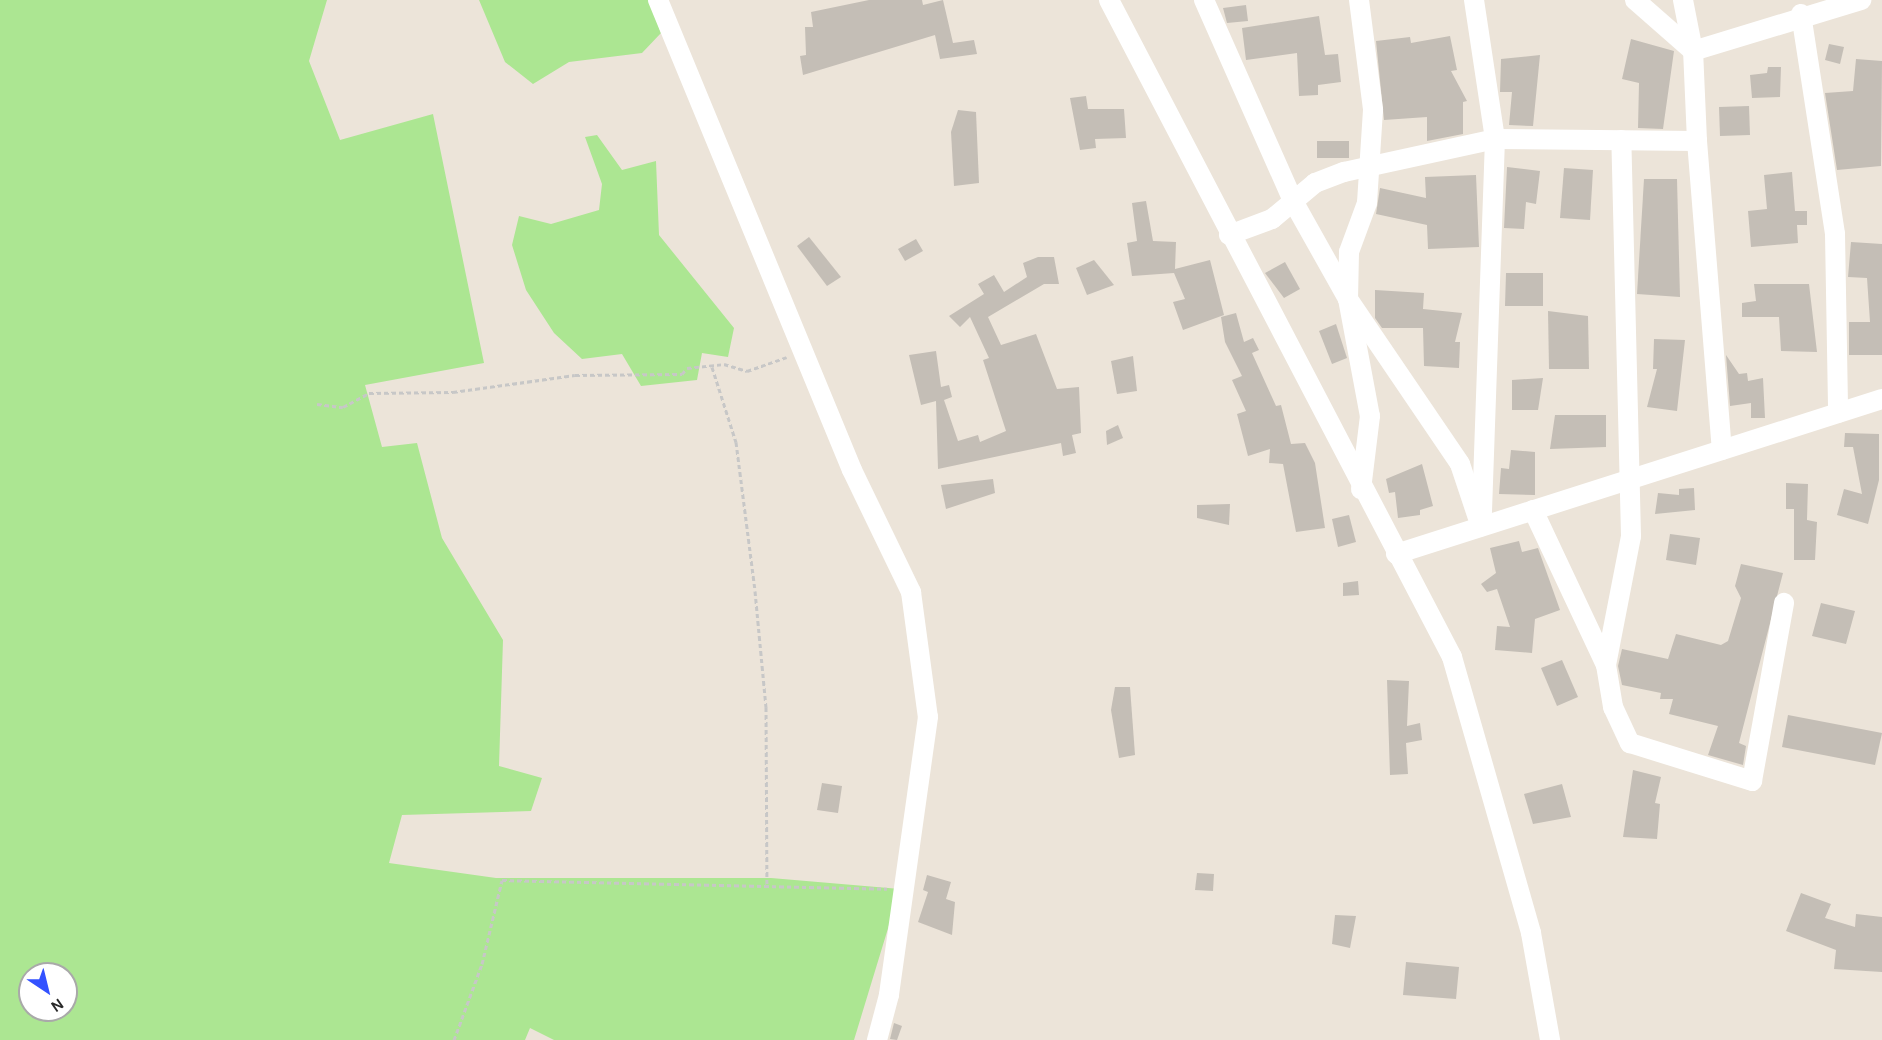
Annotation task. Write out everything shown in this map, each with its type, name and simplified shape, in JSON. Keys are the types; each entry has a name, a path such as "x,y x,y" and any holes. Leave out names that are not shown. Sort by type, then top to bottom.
{"street":[{"path":"658,0 803,352 911,592 927,717 900,889 889,995 877,1040"},
{"path":"1109,0 1361,489 1452,657 1531,933 1550,1040"},
{"path":"1204,0 1293,201 1348,299 1460,465 1481,527"},
{"path":"1359,0 1373,110 1367,203 1349,252 1348,299 1370,416 1361,489"},
{"path":"1474,0 1495,139 1481,527"},
{"path":"1635,0 1693,51"},
{"path":"1683,0 1693,51 1696,141 1722,450"},
{"path":"1693,51 1801,14 1861,0"},
{"path":"1801,14 1835,234 1838,413"},
{"path":"1229,235 1272,219 1315,183 1495,139 1696,141"},
{"path":"1606,665 1630,536 1626,481 1621,140"},
{"path":"1396,554 1882,399"},
{"path":"1533,510 1606,665 1613,707 1630,743 1752,781 1784,603"}],"path":[{"path":"317,404 344,407 369,393 453,393 575,375 682,374 687,368 723,364 747,371 803,352"},
{"path":"712,367 736,442 755,591 766,707 767,886"},
{"path":"454,1040 482,964 502,880 900,889"}],"green space":[{"path":"0,0 327,0 309,61 340,140 433,114 484,363 365,385 382,447 417,443 442,538 503,640 499,766 542,778 531,811 402,815 389,863 496,878 771,878 900,889 854,1040 554,1040 530,1028 525,1040 0,1040"},
{"path":"479,0 649,0 661,33 642,53 569,62 533,84 505,62"},
{"path":"597,135 622,170 656,161 659,235 734,328 728,357 702,353 697,380 641,386 622,354 582,359 554,333 526,290 512,245 519,216 551,224 599,210 602,184 585,137"}],"building":[{"path":"869,0 922,0 923,5 943,0 953,43 974,40 977,54 940,59 935,35 803,75 800,56 806,55 805,27 813,27 811,12"},
{"path":"1246,5 1248,21 1227,23 1223,8"},
{"path":"1319,16 1325,55 1338,54 1341,82 1318,85 1318,95 1299,96 1297,53 1246,60 1242,28"},
{"path":"1450,36 1457,70 1451,71 1467,101 1463,102 1463,134 1427,141 1427,117 1384,120 1376,41 1410,37 1411,43"},
{"path":"1631,39 1674,51 1663,129 1638,128 1639,83 1622,79"},
{"path":"1829,44 1844,47 1840,64 1825,60"},
{"path":"1540,55 1533,126 1509,125 1512,92 1500,92 1501,59"},
{"path":"1856,59 1882,61 1881,166 1837,170 1825,93 1853,91"},
{"path":"1768,67 1781,67 1780,97 1752,98 1750,75 1767,73"},
{"path":"1086,96 1088,109 1124,109 1126,138 1095,139 1096,148 1080,150 1070,98"},
{"path":"1749,106 1750,135 1720,136 1719,107"},
{"path":"958,110 976,112 979,183 954,186 951,132"},
{"path":"1317,141 1349,141 1349,158 1317,158"},
{"path":"1507,167 1540,171 1536,204 1526,202 1524,229 1504,228"},
{"path":"1564,168 1593,170 1590,220 1560,218"},
{"path":"1792,172 1795,211 1807,211 1807,225 1797,225 1798,243 1751,247 1748,211 1767,209 1764,175"},
{"path":"1476,175 1479,247 1428,249 1427,225 1376,214 1380,188 1426,198 1425,177"},
{"path":"1644,179 1677,179 1680,297 1637,294"},
{"path":"1146,201 1153,241 1176,242 1175,269 1210,260 1224,315 1183,330 1173,302 1185,299 1174,273 1132,276 1127,243 1137,241 1132,203"},
{"path":"809,237 841,277 827,286 797,246"},
{"path":"916,239 923,251 905,261 898,249"},
{"path":"1851,242 1882,244 1882,355 1849,355 1849,322 1870,322 1867,278 1848,277"},
{"path":"1038,257 1054,257 1059,284 1044,284 988,317 1001,345 1036,334 1057,389 1079,387 1081,433 1072,435 1076,453 1063,456 1061,443 938,469 936,401 921,405 909,355 936,351 941,387 949,385 952,397 944,400 958,441 978,435 980,442 1006,431 983,360 989,358 970,317 960,327 949,316 984,294 978,284 994,275 1004,292 1027,277 1023,263"},
{"path":"1094,260 1114,285 1087,295 1076,268"},
{"path":"1285,262 1300,289 1284,298 1265,273"},
{"path":"1506,273 1543,273 1543,306 1505,306"},
{"path":"1754,284 1809,284 1817,352 1781,351 1779,317 1742,317 1742,303 1756,301"},
{"path":"1375,290 1424,293 1423,309 1462,313 1455,342 1460,342 1459,368 1424,366 1423,328 1382,328 1375,318"},
{"path":"1548,311 1588,316 1589,369 1549,369"},
{"path":"1236,313 1244,342 1253,338 1259,350 1252,353 1276,406 1281,405 1291,444 1305,443 1315,463 1325,528 1296,532 1283,464 1269,463 1270,449 1248,456 1237,414 1246,411 1232,380 1242,376 1225,342 1221,317"},
{"path":"1336,324 1347,358 1332,364 1319,331"},
{"path":"1654,339 1685,340 1677,411 1647,407 1657,369 1653,369"},
{"path":"1726,355 1739,374 1747,373 1748,381 1763,378 1765,418 1751,418 1751,403 1730,406"},
{"path":"1133,356 1137,391 1117,394 1111,361"},
{"path":"1543,378 1538,410 1512,410 1512,380"},
{"path":"1555,415 1606,415 1606,447 1550,449"},
{"path":"1118,425 1123,438 1107,445 1106,431"},
{"path":"1845,433 1879,434 1879,480 1868,524 1837,515 1844,489 1862,494 1853,447 1844,447"},
{"path":"1511,450 1535,452 1535,495 1499,494 1501,468 1509,469"},
{"path":"1422,464 1433,506 1420,510 1420,515 1398,518 1395,492 1389,493 1386,479"},
{"path":"993,479 995,493 946,509 941,485"},
{"path":"1786,483 1808,484 1807,520 1817,522 1815,560 1794,560 1794,509 1786,509"},
{"path":"1694,488 1695,510 1655,514 1658,493 1679,495 1679,489"},
{"path":"1230,504 1229,525 1197,518 1197,505"},
{"path":"1349,515 1356,542 1338,547 1332,519"},
{"path":"1670,534 1700,538 1696,565 1666,560"},
{"path":"1519,541 1522,552 1538,548 1560,610 1535,619 1532,653 1495,650 1497,626 1510,627 1497,589 1487,592 1481,584 1496,573 1490,548"},
{"path":"1741,564 1783,573 1739,743 1746,746 1743,765 1708,755 1718,726 1669,714 1673,699 1660,699 1661,693 1622,685 1618,666 1622,649 1668,659 1676,634 1721,645 1728,641 1741,598 1735,586"},
{"path":"1358,581 1359,595 1343,596 1343,583"},
{"path":"1821,603 1855,611 1846,644 1812,636"},
{"path":"1562,660 1578,697 1557,706 1541,668"},
{"path":"1387,680 1409,681 1407,726 1420,723 1422,740 1406,743 1408,774 1390,775"},
{"path":"1115,687 1130,687 1135,755 1119,758 1111,710"},
{"path":"1788,715 1882,733 1875,765 1782,747"},
{"path":"1633,770 1661,777 1655,803 1660,804 1657,839 1623,837"},
{"path":"822,783 842,786 838,813 817,810"},
{"path":"1562,784 1571,817 1533,824 1524,794"},
{"path":"1197,873 1214,874 1213,891 1195,890"},
{"path":"927,875 951,882 946,899 955,902 952,935 918,922 928,892 923,890"},
{"path":"1801,893 1831,904 1825,918 1855,927 1856,914 1882,917 1882,972 1834,969 1836,950 1786,931"},
{"path":"1335,915 1356,916 1350,948 1332,944"},
{"path":"1406,962 1459,967 1456,999 1403,995"},
{"path":"894,1023 902,1026 897,1040 890,1039"}]}
